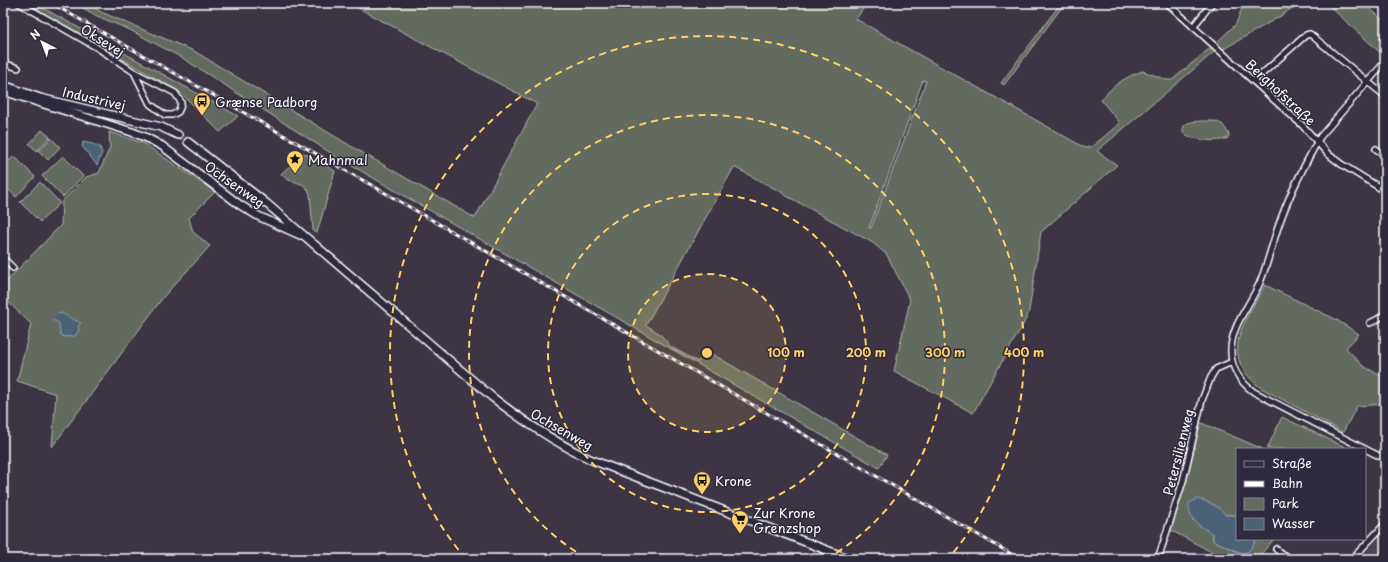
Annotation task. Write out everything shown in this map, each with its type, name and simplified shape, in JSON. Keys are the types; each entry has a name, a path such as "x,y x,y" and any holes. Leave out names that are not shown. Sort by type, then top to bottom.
{"main road":[{"name":"Industrivej","path":"3,85 40,98 161,127 178,135"},
{"name":"Industrivej","path":"3,91 145,137 162,146 171,153"},
{"name":"Ochsenweg","path":"188,142 266,203 521,419 564,446 599,462 850,559"},
{"name":"Ochsenweg","path":"171,153 240,205 258,216 309,239"}],"street":[{"name":"Oksevej","path":"19,3 96,47 134,72 175,93 181,102 178,112 172,115 165,115 150,104 134,72"},
{"name":"Berghofstraße","path":"1167,3 1303,126 1328,154 1341,164 1385,191"},
{"path":"1193,27 1212,3"},
{"path":"1254,81 1306,35 1310,34 1385,96"},
{"path":"3,63 18,68"},
{"path":"1363,448 1246,387 1235,371 1231,351 1235,328 1261,280 1282,215 1317,142 1384,63"},
{"path":"1376,149 1385,156"},
{"path":"1379,187 1385,178"},
{"path":"3,258 13,268"},
{"path":"1370,323 1385,314"},
{"name":"Petersilienweg","path":"1158,559 1184,481 1204,394 1216,369 1232,362"},
{"path":"1366,450 1385,459"},
{"path":"1352,559 1367,539 1385,524"},
{"path":"1276,548 1282,554 1291,559"}],"shaded area":[{"path":"1385,531 1385,559 1359,559"}],"green space":[{"path":"25,3 34,3 238,116 220,132 180,92"},
{"path":"74,3 88,3 101,12 194,51 349,145 475,218 537,104 349,3 867,3 856,19 1085,148 1093,146 1120,123 1101,100 1120,82 1143,71 1167,80 1172,80 1209,49 1214,52 1097,151 1117,165 1041,232 1029,311 1026,319 973,413 894,371 910,300 887,255 873,243 734,167 646,325 660,334 671,347 698,362 705,350 887,455 879,468 340,159 184,59 130,30 97,16","holes":["923,80 926,81 871,228 869,228"]},
{"path":"1061,3 1065,3 1004,85 1001,83"},
{"path":"1244,3 1298,3 1284,14 1222,50 1215,44 1236,24"},
{"path":"1326,3 1364,3 1385,22 1385,57"},
{"path":"1198,121 1214,121 1222,124 1229,134 1228,138 1224,140 1205,140 1183,133 1184,126 1186,124"},
{"path":"42,130 50,137 37,151 29,144"},
{"path":"109,132 143,143 215,192 189,218 193,232 210,246 164,296 52,447 56,394 17,381 31,324 3,297 3,285 61,225 62,201 86,177 99,173 110,147"},
{"path":"51,138 60,147 48,160 39,151"},
{"path":"304,153 335,171 317,233 313,231 310,194 308,190 304,185 288,180 281,174"},
{"path":"14,156 35,177 16,197 3,184 3,167"},
{"path":"63,156 83,176 63,197 42,176"},
{"path":"40,182 60,203 40,222 20,202"},
{"path":"1265,285 1335,319 1359,334 1346,348 1363,366 1385,378 1385,404 1357,406 1343,432 1261,388 1248,376 1240,363 1238,351 1239,338 1243,325"},
{"path":"1282,417 1347,448 1267,448"},
{"path":"1199,422 1261,448 1236,448 1236,515 1192,519 1213,534 1213,540 1238,552 1248,551 1256,540 1273,540 1257,559 1225,559 1170,530 1186,482"}],"water":[{"path":"83,142 100,147 102,153 97,165 82,146"},
{"path":"61,313 81,323 78,326 79,330 75,336 64,337 60,334 59,323 52,320"},
{"path":"1197,499 1205,501 1213,504 1225,515 1236,515 1236,540 1256,540 1250,550 1244,553 1235,551 1213,541 1213,534 1195,522 1192,518 1189,503"}],"tunnel":[{"path":"178,135 188,142"}],"railway":[{"path":"51,3 380,190 1020,559"}],"place":[{"name":"Grænse Padborg","path":"202,116"},
{"name":"Mahnmal","path":"295,174"},
{"name":"Krone","path":"702,495"},
{"name":"Zur Krone Grenzshop","path":"740,534"}]}
